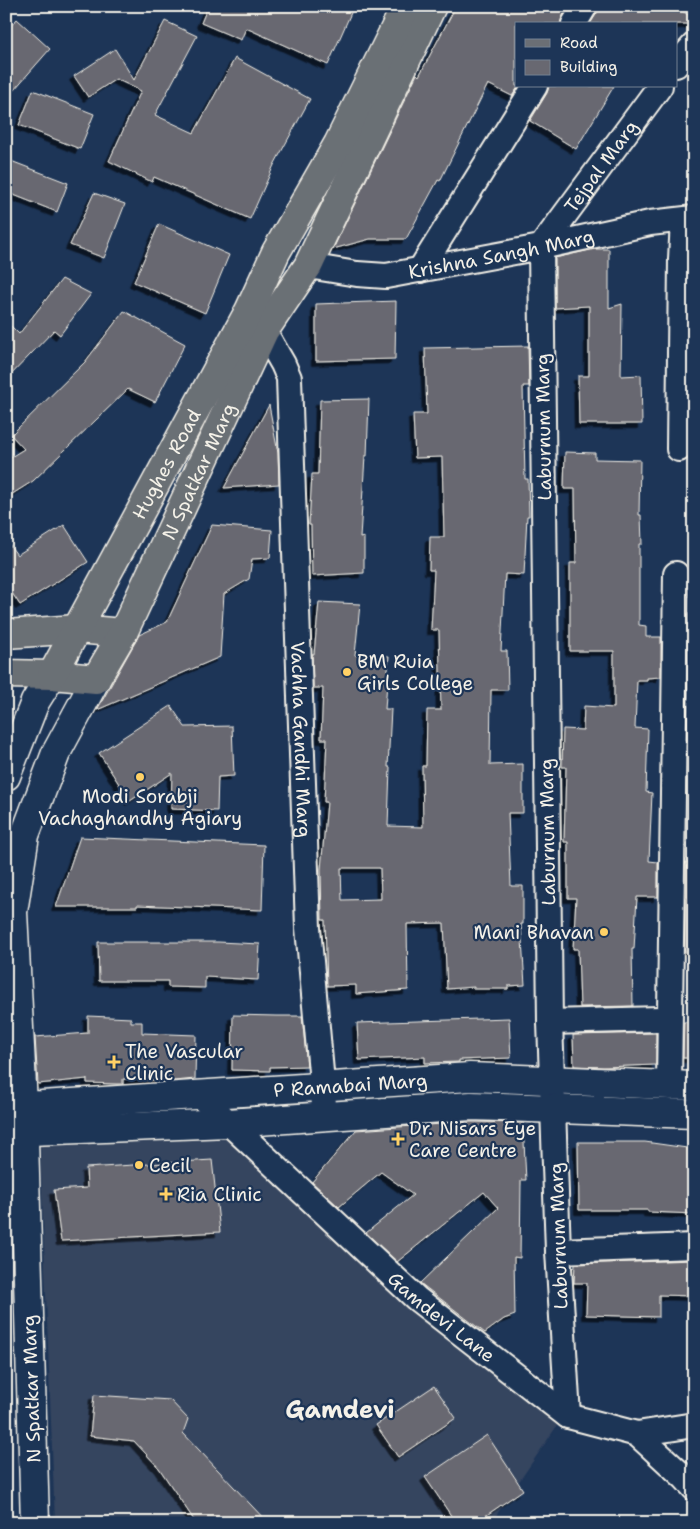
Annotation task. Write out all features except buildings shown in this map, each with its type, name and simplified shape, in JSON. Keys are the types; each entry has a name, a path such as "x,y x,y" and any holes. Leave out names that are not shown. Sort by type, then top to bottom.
{"main road":[{"name":"Hughes Road","path":"52,675 249,311 276,252 338,144 406,6"},
{"name":"N Spatkar Marg","path":"35,1523 15,1132 13,1037 13,912 25,835 56,753 123,633 264,331 308,266 432,6"},
{"path":"276,252 308,266"},
{"path":"6,634 77,629 123,633"},
{"path":"6,674 52,675 96,679"},
{"path":"6,776 35,702 52,675"},
{"path":"470,1077 471,1106"},
{"name":"P Ramabai Marg","path":"14,1105 199,1096 470,1077 682,1086"},
{"path":"362,1084 365,1113"},
{"name":"P Ramabai Marg","path":"15,1132 228,1123 471,1106 694,1114"}],"street":[{"path":"575,22 584,6"},
{"path":"678,63 694,45"},
{"path":"420,270 534,88"},
{"name":"Tejpal Marg","path":"541,247 659,88"},
{"name":"Krishna Sangh Marg","path":"308,266 357,274 386,276 541,247 650,223 688,219"},
{"path":"679,449 688,219"},
{"name":"Laburnum Marg","path":"541,247 550,1022 558,1251 568,1416"},
{"name":"Vachha Gandhi Marg","path":"264,331 289,378 308,928 326,1116"},
{"path":"676,574 682,1086"},
{"path":"550,1022 660,1019"},
{"name":"Gamdevi Lane","path":"199,1096 417,1299 568,1416 637,1434 694,1425"},
{"path":"558,1251 694,1246"},
{"path":"637,1434 694,1488"}],"shaded area":[{"path":"223,1136 377,1272 561,1420 491,1523 55,1523 40,1145"}],"place":[{"name":"BM Ruia Girls College","path":"347,672"},
{"name":"Modi Sorabji Vachaghandhy Agiary","path":"140,777"},
{"name":"Mani Bhavan","path":"604,932"},
{"name":"The Vascular Clinic","path":"114,1062"},
{"name":"Dr. Nisars Eye Care Centre","path":"398,1139"},
{"name":"Cecil","path":"139,1165"},
{"name":"Ria Clinic","path":"166,1194"}],"district":[{"name":"Gamdevi","path":"340,1410"}]}
